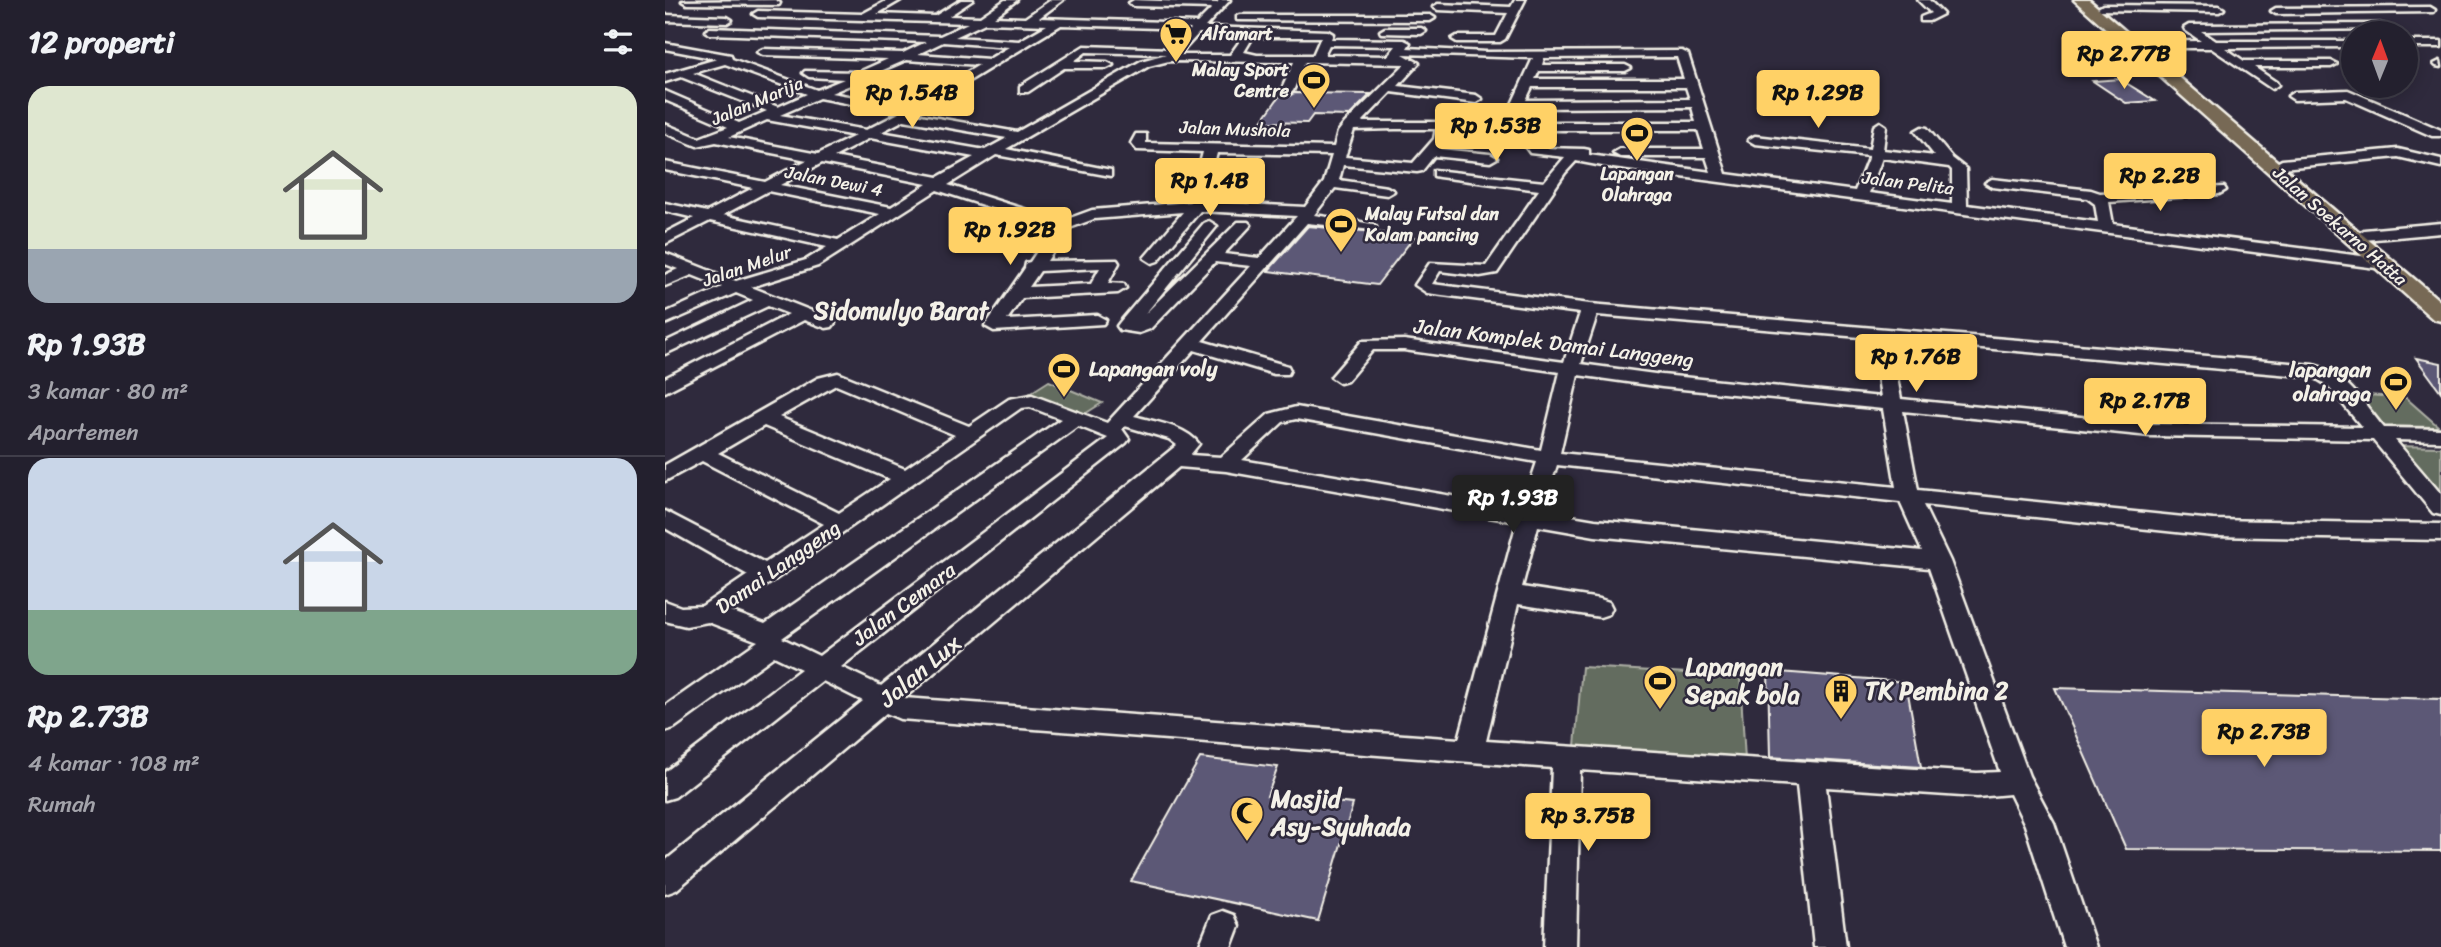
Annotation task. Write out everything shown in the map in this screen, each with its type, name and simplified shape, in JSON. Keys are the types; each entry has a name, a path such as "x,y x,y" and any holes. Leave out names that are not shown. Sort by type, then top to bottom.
{"main road":[{"name":"Jalan Soekarno Hatta","path":"2081,0 2242,136 2282,164 2441,300"},
{"name":"Jalan Soekarno Hatta","path":"2098,4 2441,314"}],"street":[{"path":"671,9 688,0 791,4 753,16 704,19 674,33"},
{"path":"862,18 896,0"},
{"path":"936,19 968,0"},
{"path":"981,21 1012,0"},
{"path":"1028,21 1058,0"},
{"path":"1138,0 1135,4 1177,2 1213,5"},
{"path":"1173,54 1225,0"},
{"path":"1923,0 1938,14 1925,19"},
{"path":"2415,0 2441,18"},
{"path":"1403,55 1423,35 1430,18 1441,4 1466,23 1498,40"},
{"path":"2098,4 2219,9"},
{"path":"1444,38 1466,23 1517,5"},
{"path":"1493,55 1517,5"},
{"path":"2331,44 2272,8 2430,10"},
{"path":"671,9 753,16 1201,25 1423,35"},
{"path":"671,9 674,33"},
{"path":"1072,23 1090,9"},
{"path":"665,78 722,60 739,61 848,18"},
{"path":"1201,25 1220,18"},
{"path":"1234,18 1430,18"},
{"name":"Jalan Marija","path":"665,128 699,143 715,138 866,74 981,21"},
{"path":"665,239 907,113 1059,22"},
{"path":"665,26 674,33 817,94 1020,136"},
{"path":"2272,85 2189,28 2341,27"},
{"path":"710,31 941,39 1023,45"},
{"path":"1317,58 1328,34 1248,34 1236,55 1317,58 1541,53 1681,54 1719,176"},
{"path":"1277,56 1292,34"},
{"path":"1024,89 1086,49 1301,59 1392,55 1397,54 1404,44 1326,42"},
{"path":"2144,44 2341,44"},
{"path":"2419,44 2441,44"},
{"path":"763,52 903,56 993,63"},
{"path":"1541,53 1518,104 1698,103"},
{"name":"Jalan Melur","path":"665,319 737,286 801,268 940,182 1145,63 1173,54"},
{"path":"1117,425 1307,215 1331,183 1338,155 1350,126 1413,63 1403,55"},
{"path":"1287,91 1301,59"},
{"path":"1061,64 1107,65"},
{"path":"2239,64 2331,64"},
{"path":"1672,68 1686,67"},
{"path":"1533,68 1644,68"},
{"path":"681,73 772,114 868,134 1106,173"},
{"path":"809,73 866,74 911,79"},
{"path":"1526,83 1691,83"},
{"path":"1388,88 1476,99"},
{"path":"2294,96 2341,94"},
{"path":"665,95 738,127"},
{"path":"2358,98 2439,132"},
{"name":"Jalan Pelita","path":"1518,104 1535,150 1572,154 1613,164 2384,264"},
{"path":"1444,125 1440,140 1432,152 1490,158"},
{"path":"1350,126 1705,126"},
{"path":"1860,196 1876,155 1880,126"},
{"path":"1922,131 1947,161"},
{"path":"2398,153 2439,132"},
{"name":"Jalan Mushola","path":"1140,137 1139,144 1142,147 1338,155 1415,168 1432,152"},
{"path":"715,138 940,182 942,188 957,194 1062,226"},
{"path":"1755,140 1947,161 1959,169 1961,209"},
{"path":"1152,258 1196,206 1211,148"},
{"path":"1713,153 1572,154 1491,270 1436,266 1423,285 1427,288 1590,309 2314,371 2334,381 2441,508"},
{"path":"2282,164 2398,153 2441,163"},
{"name":"Jalan Dewi 4","path":"665,166 894,212"},
{"path":"1439,173 1549,187"},
{"path":"1331,183 1387,191"},
{"path":"1992,183 2082,192 2098,198 2194,207 2201,204 2198,192 2219,190"},
{"path":"2098,198 2102,202 2106,228"},
{"path":"1097,320 994,326 1032,266 1062,226 1091,215 1196,206 1307,215 1368,227"},
{"path":"665,207 840,245"},
{"path":"1209,226 1128,322 1127,327 1139,328 1144,325 1244,225"},
{"path":"2364,235 2441,228"},
{"path":"1194,244 1263,263"},
{"path":"665,258 826,323"},
{"path":"1032,266 1111,263 1097,289"},
{"path":"665,281 694,268"},
{"path":"1172,270 1197,272"},
{"path":"1015,293 1118,288"},
{"path":"665,349 768,299"},
{"path":"1469,751 1529,516 1549,458 1569,375 1590,309"},
{"path":"665,386 804,313"},
{"path":"1879,334 1908,496 1938,561 2016,778 2039,823 2080,947"},
{"path":"1191,343 1281,370"},
{"name":"Jalan Komplek Damai Langgeng","path":"1340,377 1369,345 1385,347 1397,353 1569,375 2159,438 2235,431"},
{"path":"665,474 825,382 838,379 972,435"},
{"path":"1924,397 2017,412 2235,431 2441,435"},
{"name":"Damai Langgeng","path":"709,613 1023,401 1032,401 1073,419 1175,435 1189,444 1174,460"},
{"name":"Jalan Komplek Damai Langgeng","path":"1893,408 2017,412"},
{"path":"1226,464 1276,418 1296,413 1549,458 2213,528 2441,532"},
{"path":"768,415 770,421 907,478"},
{"path":"665,720 771,639 1073,419"},
{"name":"Jalan Cemara","path":"665,788 1119,439 1117,425"},
{"path":"2377,433 2441,443"},
{"path":"702,453 841,523"},
{"path":"1174,460 1226,464 1595,527 1938,561"},
{"name":"Jalan Lux","path":"665,880 1174,460"},
{"path":"665,518 766,574"},
{"path":"1508,594 1600,608"},
{"path":"665,610 675,617 690,618 709,613"},
{"name":"Damai Langgeng","path":"709,613 771,639 820,668 900,709 1977,785 2004,784 2016,778"},
{"path":"1560,947 1566,757"},
{"path":"1810,774 1830,947"}],"green space":[{"name":"Lapangan voly","path":"1049,381 1102,403 1080,417 1027,395"},
{"name":"lapangan olahraga","path":"2355,394 2406,398 2439,427 2381,426"},
{"path":"2393,446 2441,447 2441,495"},
{"name":"Lapangan Sepak bola","path":"1582,667 1740,676 1745,760 1575,746"}],"building":[{"path":"2121,79 2155,101 2126,103 2093,81"},
{"name":"Malay Sport Centre","path":"1294,93 1371,94 1349,116 1313,115 1307,123 1261,122 1281,94 1288,97"},
{"name":"Malay Futsal dan Kolam pancing","path":"1308,226 1414,237 1377,285 1268,271"},
{"path":"2416,358 2441,363 2441,392"},
{"name":"TK Pembina 2","path":"1768,671 1906,682 1921,767 1770,757"},
{"path":"2055,688 2441,699 2441,851 2126,849"},
{"name":"Masjid Asy-Syuhada","path":"1200,758 1278,767 1267,796 1353,804 1318,921 1131,881"}],"place":[{"name":"Alfamart","path":"1176,64"},
{"name":"Malay Sport Centre","path":"1314,110"},
{"name":"Lapangan Olahraga","path":"1637,163"},
{"name":"Malay Futsal dan Kolam pancing","path":"1341,254"},
{"name":"Lapangan voly","path":"1064,399"},
{"name":"lapangan olahraga","path":"2396,412"},
{"name":"Lapangan Sepak bola","path":"1660,711"},
{"name":"TK Pembina 2","path":"1841,721"},
{"name":"Masjid Asy-Syuhada","path":"1247,843"}],"district":[{"name":"Sidomulyo Barat","path":"901,311"}]}
